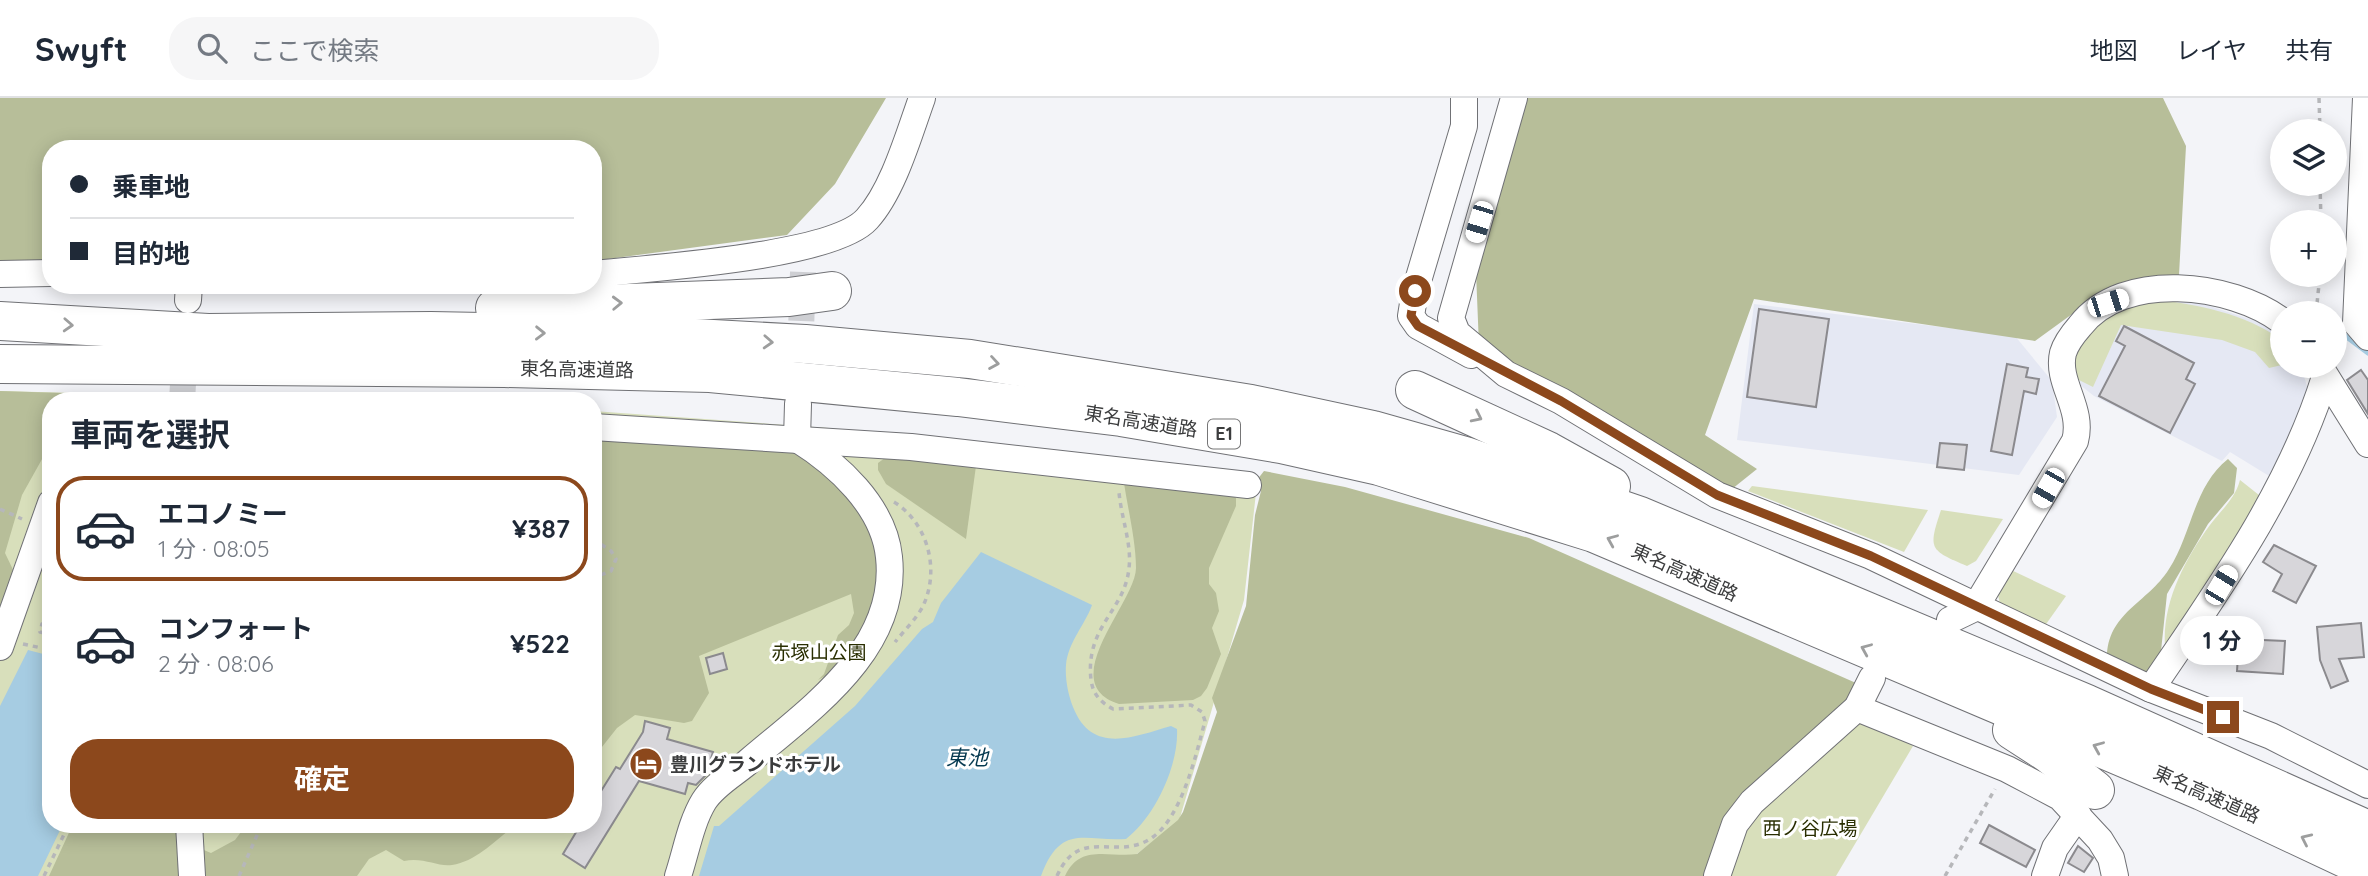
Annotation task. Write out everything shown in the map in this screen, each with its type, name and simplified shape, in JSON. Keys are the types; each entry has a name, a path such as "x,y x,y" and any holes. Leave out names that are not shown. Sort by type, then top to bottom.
{"highway":[{"path":"208,333 278,320 359,314 789,297 813,271"},
{"name":"東名高速道路","path":"0,320 208,333 430,331 640,335 805,344 995,363 1251,404 1373,430 1578,493 2087,704 2368,830"},
{"name":"東名高速道路","path":"0,364 504,368 710,373 870,386 1121,417 1293,447 1379,466 1594,533 2202,791 2368,869"},
{"path":"1415,390 1548,451 1755,566"},
{"path":"1913,669 2049,754 2087,802"}],"street":[{"path":"602,274 813,271 868,218 887,185 922,98"},
{"path":"1464,98 1464,126 1415,291 1411,316 1418,326 1561,401 1717,495 1871,556 1975,608 2151,689 2272,736 2368,785"},
{"path":"1506,374 1464,339 1451,318 1514,98"},
{"path":"2366,98 2356,323 2368,337"},
{"path":"0,274 42,273"},
{"path":"1950,620 1975,608 2075,441 2079,426 2062,365 2070,338 2087,317 2108,303 2167,288 2202,289 2237,299 2270,315"},
{"path":"2151,689 2221,585 2280,489 2314,414 2321,378"},
{"path":"2326,378 2368,444"},
{"path":"797,439 798,404"},
{"path":"602,428 981,453 1248,485"},
{"path":"678,876 704,802 848,673 873,637 890,593 888,549 873,515 847,479 826,458 797,439"},
{"path":"2,644 42,529"},
{"path":"1717,876 1735,824 1752,802 1857,708 1872,678"},
{"path":"1857,708 2007,769 2060,797 2087,802"},
{"path":"2045,876 2055,848 2087,802"},
{"path":"2087,802 2111,858 2115,876"},
{"path":"190,833 192,876"}],"path":[{"path":"2319,98 2320,119"},
{"path":"1057,876 1073,853 1091,846 1135,847 1154,836 1173,817 1205,721 1202,712 1191,705 1113,709 1103,704 1092,688 1092,646 1126,581 1129,568 1116,469"},
{"path":"602,545 611,551 616,559 611,571 602,574"},
{"path":"2,644 42,649"},
{"path":"1945,876 2007,769"},
{"path":"44,876 65,833"},
{"path":"239,876 258,833"}],"shaded area":[{"path":"2194,301 2270,328 2270,378 2304,378 2308,390 2274,479 2230,452 2222,461 2094,396 2075,381 2130,302"},
{"path":"1754,304 2015,336 2052,381 2057,417 2019,475 1737,440"}],"green space":[{"path":"0,98 886,98 835,184 787,235 602,260 602,140 42,140 42,262 0,262"},
{"path":"1520,98 2163,98 2186,146 2179,275 2097,296 2035,341 1754,299 1705,435 1757,469 1732,489 1479,346 1476,272"},
{"path":"2154,299 2188,304 2237,317 2270,333 2270,368 2255,352 2222,340 2121,325 2093,387 2075,378 2070,362 2103,314"},
{"name":"赤塚山公園","path":"0,391 42,392 42,833 602,833 602,412 829,428 1257,484 1244,600 1179,821 1133,857 1068,876 0,876"},
{"path":"0,391 42,392 42,459 22,495 5,553 16,576 0,614"},
{"path":"602,437 792,448 821,465 879,538 874,619 832,672 818,680 824,674 838,635 849,625 854,613 851,594 699,656 709,693 692,721 684,723 635,715 617,728 602,747"},
{"path":"889,455 976,466 966,539 886,484 878,470 878,463"},
{"path":"2228,459 2237,468 2234,493 2208,524 2167,594 2157,665 2148,674 2107,660 2108,644 2113,631 2129,610 2169,569 2207,483"},
{"path":"1264,471 1345,487 1529,538 1865,687 1740,795 1724,817 1704,876 1065,876 1071,866 1087,856 1137,854 1178,820 1183,812 1217,712 1212,698 1246,606 1255,515 1261,491 1257,480"},
{"path":"2240,480 2264,499 2165,646 2167,614 2177,582 2192,552 2231,498"},
{"path":"1124,483 1157,489 1226,490 1236,498 1236,506 1209,568 1209,584 1216,593 1219,611 1212,628 1221,654 1207,688 1201,696 1193,700 1119,704 1101,694 1094,679 1095,661 1133,583 1136,568"},
{"path":"1752,486 1928,510 1904,552 1748,491"},
{"path":"1941,510 2003,519 1976,561 1967,566 1945,556 1935,547 1934,533"},
{"path":"2009,569 2066,596 2044,627 2000,604 1998,595"},
{"name":"西ノ谷広場","path":"1869,721 1913,746 1836,876 1728,876 1741,832 1797,774 1854,724"},
{"path":"69,833 187,833 199,848 211,853 235,840 240,833 506,833 479,854 452,865 418,860 404,861 386,850 369,859 357,876 49,876"}],"water":[{"name":"東池","path":"981,552 1092,605 1073,641 1066,670 1073,707 1081,722 1091,732 1115,739 1171,726 1177,729 1174,758 1163,789 1137,829 1126,839 1076,838 1066,841 1049,859 1041,876 699,876 714,826 719,826 855,706 922,629 933,622 941,603"},
{"path":"28,650 42,654 42,833 59,833 38,876 0,876 0,706"}],"building":[{"path":"1759,309 1829,319 1816,407 1747,397"},
{"path":"2124,326 2194,363 2186,379 2195,384 2170,433 2099,396 2125,346 2116,341"},
{"path":"2007,364 2028,368 2026,377 2039,379 2036,394 2024,391 2012,455 1991,451"},
{"path":"2361,370 2368,380 2368,414 2347,380"},
{"path":"1940,443 1967,445 1964,470 1937,467"},
{"path":"2274,545 2316,566 2296,603 2273,591 2282,574 2263,562"},
{"path":"2361,623 2364,657 2339,659 2348,681 2331,688 2320,660 2317,627"},
{"path":"2239,639 2285,641 2283,674 2237,671"},
{"path":"723,653 727,669 710,674 706,658"},
{"path":"645,721 670,728 667,739 713,752 706,775 696,785 688,783 685,794 639,781 585,868 563,854 576,833 602,833 602,790 616,767 620,769 643,732"},
{"path":"1989,825 2035,850 2026,867 1980,843"},
{"path":"2078,846 2093,858 2084,872 2068,863"}],"waterway":[{"path":"2347,337 2368,353"}],"tunnel":[{"path":"800,360 803,272"},
{"path":"183,392 185,350"}],"place":[{"name":"豊川グランドホテル","path":"646,764"}],"route":[{"path":"1415,291 1411,316 1418,326 1561,401 1717,495 1871,556 1923,579 1975,608 2151,689 2223,717"}]}
